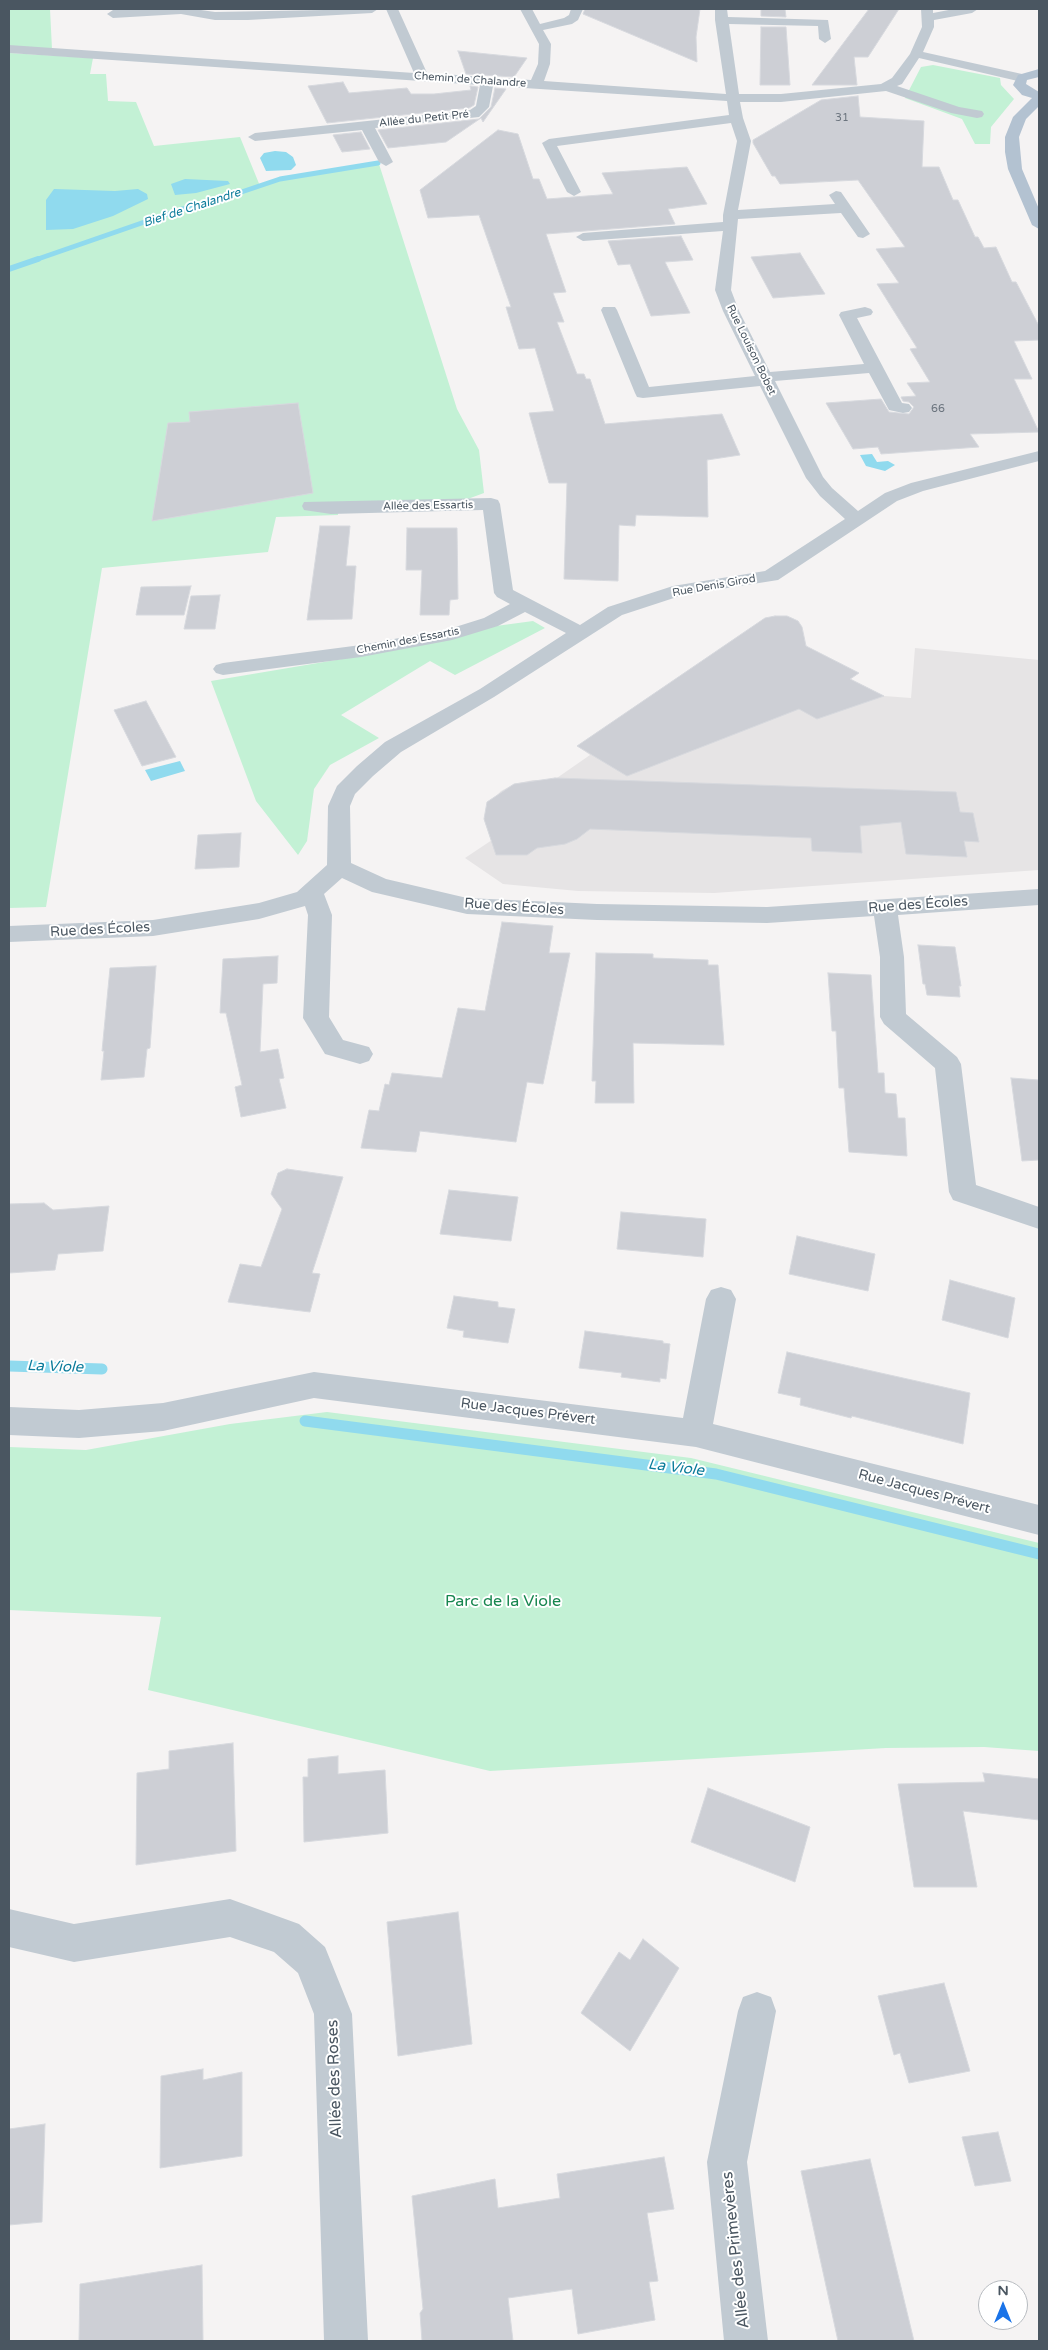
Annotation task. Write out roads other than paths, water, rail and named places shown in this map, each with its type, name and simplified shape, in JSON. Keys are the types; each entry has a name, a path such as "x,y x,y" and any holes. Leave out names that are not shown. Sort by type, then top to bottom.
{"main road":[{"path":"1039,73 1022,78 1019,81 1022,88 1039,98 1020,117 1012,137 1015,169 1039,225"}],"street":[{"path":"113,15 181,10 215,16 248,16 372,9"},
{"path":"392,9 422,77"},
{"path":"526,9 545,44 544,64 536,85"},
{"path":"537,28 568,21 574,17 577,9"},
{"path":"886,87 897,81 916,54 928,27 928,13 972,9"},
{"path":"721,15 824,23 825,39"},
{"name":"Rue Louison Bobet","path":"721,15 736,118 744,141 723,277 723,290 730,311 815,478 826,492 856,519"},
{"name":"Chemin de Chalandre","path":"9,49 118,52 487,82 734,98 830,95 886,87"},
{"path":"916,54 1022,78"},
{"name":"Allée du Petit Pré","path":"255,137 474,114 482,108 487,82"},
{"path":"886,87 956,110 977,114"},
{"path":"574,192 549,143 736,118"},
{"name":"Allée du Petit Pré","path":"366,126 386,162"},
{"path":"836,195 863,234"},
{"path":"583,237 844,208"},
{"path":"609,310 643,392 875,368"},
{"path":"865,312 848,315 895,406 903,408"},
{"name":"Rue Denis Girod","path":"339,867 339,806 345,791 365,771 393,747 487,693 615,611 680,590 771,576 891,497 917,487 1039,456"},
{"name":"Allée des Essartis","path":"312,506 331,508 491,504 504,592 524,604"},
{"path":"524,604 581,633"},
{"name":"Chemin des Essartis","path":"223,669 361,651 452,634 491,622 524,604"},
{"name":"Rue des Écoles","path":"9,934 153,928 259,911 305,898 339,867 380,886 467,906 597,912 757,914 885,908 1039,897"},
{"path":"311,892 320,914 316,1018 334,1047 360,1054"},
{"path":"885,908 892,957 893,1017 948,1064 963,1192 1039,1218"},
{"path":"696,1433 721,1299"},
{"name":"Rue Jacques Prévert","path":"9,1421 80,1424 163,1417 314,1385 696,1433 1039,1520"},
{"name":"Allée des Roses","path":"9,1928 74,1943 230,1918 286,1937 312,1960 333,2014 346,2341"},
{"name":"Allée des Primevères","path":"746,2341 727,2162 757,2011"}],"water":[{"path":"286,152 293,157 296,165 291,170 266,171 260,158 264,153"},
{"path":"185,179 228,181 230,184 196,193 175,195 171,184"},
{"path":"54,189 115,191 138,189 147,194 148,199 113,216 73,229 46,230 46,200"},
{"path":"872,454 877,462 888,461 895,465 885,471 866,466 860,455"},
{"path":"180,761 185,771 151,781 145,770"}],"waterway":[{"name":"Bief de Chalandre","path":"35,260 182,209 197,207 280,179 378,163"},
{"name":"Bief de Chalandre","path":"9,269 38,259"},
{"name":"La Viole","path":"9,1366 102,1369"},
{"name":"La Viole","path":"305,1421 716,1474 1039,1554"}],"park label":[{"name":"Parc de la Viole","path":"503,1602"}]}
